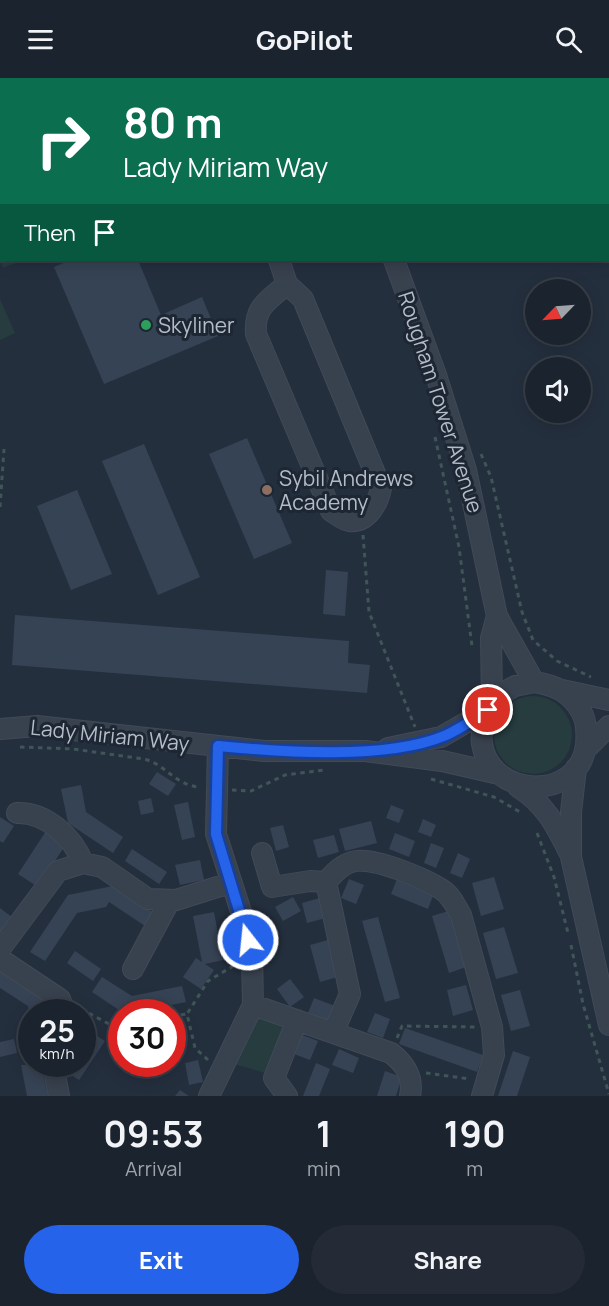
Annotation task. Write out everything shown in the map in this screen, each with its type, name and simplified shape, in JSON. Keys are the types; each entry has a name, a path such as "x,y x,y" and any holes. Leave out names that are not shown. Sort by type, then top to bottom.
{"street":[{"path":"279,261 287,284 303,299 381,488 378,504 361,519 348,521 331,511 256,334 255,318 260,308 287,284"},
{"name":"Rougham Tower Avenue","path":"394,261 436,375 466,470 497,616 534,682"},
{"name":"Rougham Tower Avenue","path":"490,704 491,638 497,616"},
{"path":"609,700 534,682 515,686 490,704 482,726 482,744 488,760 506,779 537,799 552,817 571,857 609,1025"},
{"path":"562,690 575,701 584,716 587,733 571,812 571,857"},
{"name":"Lady Miriam Way","path":"364,751 441,737 459,729 490,704"},
{"name":"Lady Miriam Way","path":"0,729 37,726 264,751 364,751 442,761 506,779"},
{"path":"506,779 531,788 548,787 564,779 609,726"},
{"path":"209,1096 253,1005 252,955 245,924 216,834 218,746"},
{"path":"17,813 27,813 45,819 73,844 83,863"},
{"path":"262,853 272,887 310,881 326,882"},
{"path":"326,882 338,869 356,861 376,862 440,888 452,898 461,915 492,1027 494,1055 484,1090"},
{"path":"0,950 57,871 83,863 102,867 148,899 170,900 230,883"},
{"path":"326,882 350,994 333,1033"},
{"path":"133,969 170,900"},
{"path":"0,959 54,999"},
{"path":"253,1005 391,1053 403,1063 409,1074 410,1096"},
{"path":"286,1096 274,1078 297,1020"},
{"path":"55,1077 59,1096"}],"path":[{"path":"433,428 459,547 473,656"},
{"path":"478,447 491,477 522,612 532,640 557,661 598,680"},
{"path":"0,507 4,449"},
{"path":"361,519 369,612 415,727"},
{"path":"405,729 425,723"},
{"path":"10,747 62,748 144,759 152,761 181,783 216,790 251,791 297,772 329,770"},
{"path":"430,779 494,797 522,813"},
{"path":"535,829 554,877 583,1005 609,1094"},
{"path":"220,1072 195,1048 187,1014 208,981 252,955"},
{"path":"391,1053 402,1026 492,1027"},
{"path":"409,1074 457,1076 484,1090"}],"green space":[{"path":"0,261 21,261 3,268"},
{"path":"0,299 15,333 0,340"},
{"path":"533,696 548,699 561,707 569,720 572,735 569,750 561,763 548,771 533,774 518,771 505,763 497,750 494,735 497,720 505,707 518,699"},
{"path":"255,1012 288,1025 269,1074 230,1063"}],"building":[{"name":"Skyliner","path":"69,261 138,261 161,315 202,297 218,336 104,384 54,267"},
{"path":"247,438 292,543 254,559 209,454"},
{"path":"144,444 200,577 158,595 102,461"},
{"path":"77,490 112,574 71,590 37,506"},
{"path":"326,570 348,572 345,616 323,614"},
{"path":"15,615 349,641 348,663 370,665 367,693 12,665"},
{"path":"157,772 176,784 168,796 149,784"},
{"path":"81,785 86,812 123,837 113,853 68,823 61,789"},
{"path":"151,798 154,812 141,815 138,801"},
{"path":"188,802 195,837 182,840 174,805"},
{"path":"391,805 404,810 399,823 386,818"},
{"path":"0,817 14,826 3,843 0,841"},
{"path":"423,819 436,825 431,837 418,832"},
{"path":"371,821 377,843 345,851 339,829"},
{"path":"283,825 289,847 276,851 270,828"},
{"path":"46,831 66,844 38,887 18,874"},
{"path":"395,833 415,841 409,857 389,849"},
{"path":"334,835 339,852 318,858 313,840"},
{"path":"431,843 444,848 436,868 424,863"},
{"path":"132,849 167,872 159,884 125,861"},
{"path":"458,853 470,859 462,878 450,873"},
{"path":"200,860 204,880 180,885 175,865"},
{"path":"494,877 504,909 481,916 472,883"},
{"path":"349,879 364,885 356,904 341,898"},
{"path":"397,879 434,893 428,909 391,894"},
{"path":"113,886 160,917 151,930 109,902 106,907 77,913 45,961 30,952 68,895"},
{"path":"293,897 301,911 283,921 275,907"},
{"path":"320,898 326,918 307,923 302,903"},
{"path":"0,908 13,918 3,933 0,931"},
{"path":"452,910 469,966 449,973 432,916"},
{"path":"214,912 223,960 205,964 214,970 201,989 183,977 196,958 202,962 193,916"},
{"path":"378,917 400,998 385,1002 362,921"},
{"path":"504,927 518,973 496,979 483,933"},
{"path":"328,940 338,977 320,982 310,945"},
{"path":"75,951 101,969 93,981 67,963"},
{"path":"0,969 44,999 18,1000 0,988"},
{"path":"102,977 132,996 182,986 185,999 108,999 108,1003 92,992"},
{"path":"290,979 304,997 290,1007 277,989"},
{"path":"466,985 473,1010 453,1016 447,990"},
{"path":"520,990 530,1026 511,1031 501,995"},
{"path":"314,998 335,1006 329,1021 308,1013"},
{"path":"375,1013 390,1019 383,1038 367,1032"},
{"path":"405,1028 483,1055 477,1072 399,1044"},
{"path":"96,1035 105,1041 96,1054"},
{"path":"302,1035 318,1041 310,1060 294,1054"},
{"path":"14,1039 17,1053 0,1057 0,1042"},
{"path":"339,1049 359,1058 353,1073 332,1065"},
{"path":"513,1051 530,1057 517,1096 498,1096"},
{"path":"198,1060 203,1082 189,1085 186,1063"},
{"path":"316,1063 330,1069 319,1096 303,1096"},
{"path":"385,1071 402,1077 396,1096 377,1096"},
{"path":"23,1077 44,1077 48,1096 27,1096"},
{"path":"180,1090 189,1096 175,1096"}],"place":[{"name":"Skyliner","path":"146,325"},
{"name":"Sybil Andrews Academy","path":"267,490"}],"route":[{"path":"248,940 216,834 218,746 264,751 364,751 441,737 459,729 488,710"}]}
